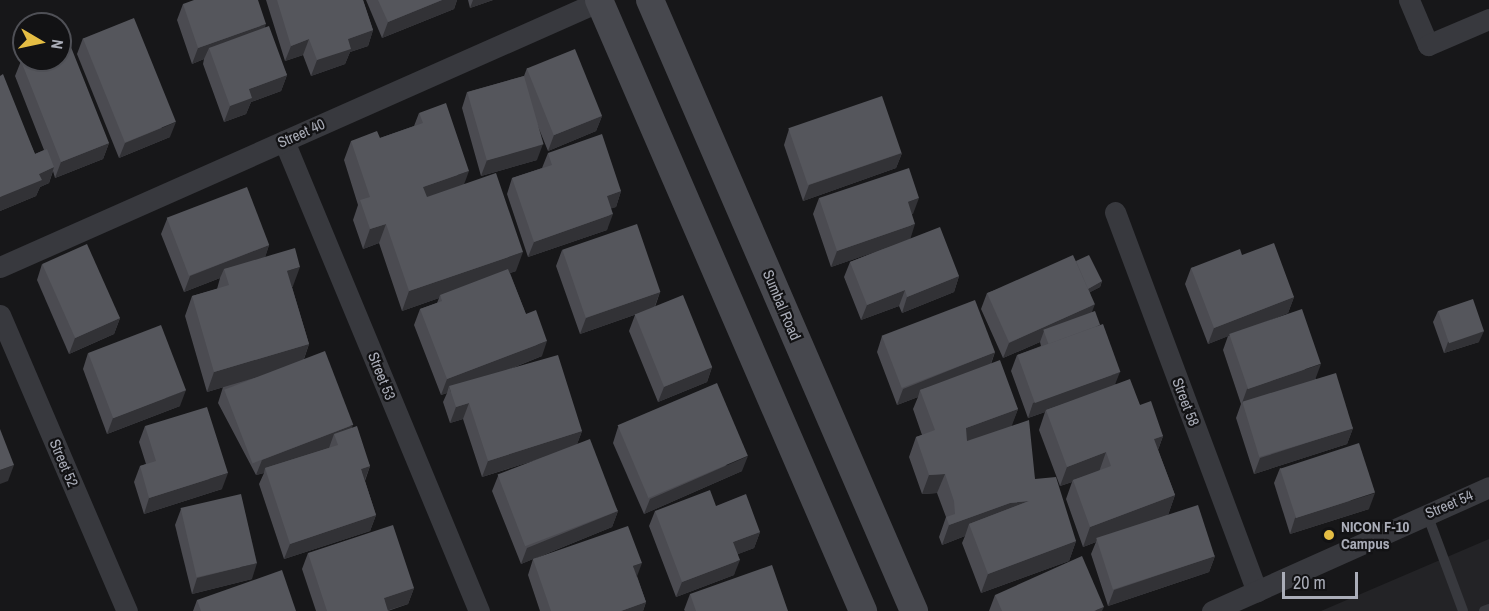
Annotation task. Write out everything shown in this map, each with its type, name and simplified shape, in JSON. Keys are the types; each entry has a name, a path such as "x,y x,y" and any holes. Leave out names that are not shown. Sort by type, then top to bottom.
{"street":[{"path":"600,0 863,611"},
{"name":"Street 40","path":"0,267 600,0"},
{"name":"Sumbal Road","path":"650,0 914,611"},
{"path":"1409,0 1428,45 1489,19"},
{"name":"Street 53","path":"284,141 479,611"},
{"name":"Street 58","path":"1115,212 1257,591"},
{"name":"Street 52","path":"0,315 127,611"},
{"name":"Street 54","path":"1212,611 1489,487"}],"lane":[{"path":"1427,513 1463,611"},
{"path":"1484,611 1489,609"}],"shaded area":[{"path":"1489,539 1489,611 1321,611"}],"building":[{"path":"194,0 258,0 266,24 198,48 183,4"},
{"path":"277,0 363,0 373,30 348,39 351,49 317,60 309,39 291,46"},
{"path":"378,0 442,0 388,22"},
{"path":"134,18 176,122 125,142 83,39"},
{"path":"269,26 287,75 249,89 252,98 230,106 209,48"},
{"path":"575,49 602,116 554,135 527,68"},
{"path":"72,50 109,143 61,162 25,72 72,72"},
{"path":"3,74 35,154 47,149 54,167 39,174 42,180 0,197 0,76"},
{"path":"524,76 544,144 487,161 467,92"},
{"path":"882,96 902,153 808,185 788,128"},
{"path":"446,103 469,171 423,187 427,197 496,173 523,252 409,291 386,224 370,229 360,200 370,197 351,141 377,131 380,138 423,123 419,113"},
{"path":"602,134 621,191 607,196 613,214 534,242 512,178 552,165 548,153"},
{"path":"909,168 919,198 908,202 915,224 837,251 819,198"},
{"path":"247,187 269,245 189,276 167,218"},
{"path":"637,224 660,292 586,318 562,250"},
{"path":"940,227 959,276 907,297 905,290 867,305 850,262"},
{"path":"1274,243 1294,297 1214,328 1191,268 1240,249 1242,255"},
{"path":"87,244 120,318 75,338 42,264"},
{"path":"295,248 300,267 287,271 309,344 214,372 192,296 229,285 224,269"},
{"path":"1073,255 1095,304 1009,343 987,293"},
{"path":"1089,255 1102,281 1088,289 1076,261"},
{"path":"508,269 526,314 536,310 547,341 447,379 420,309 442,301 440,295"},
{"path":"683,295 712,367 664,387 635,314"},
{"path":"1473,299 1484,331 1449,343 1438,311"},
{"path":"975,300 995,352 902,388 882,336"},
{"path":"1302,309 1321,364 1248,389 1229,334"},
{"path":"1095,311 1100,325 1048,344 1043,330"},
{"path":"1103,324 1120,372 1035,403 1017,355"},
{"path":"161,325 186,390 113,418 88,353"},
{"path":"325,351 353,425 252,463 224,390"},
{"path":"558,355 582,431 488,461 469,403 456,407 449,386"},
{"path":"1000,360 1018,409 966,428 967,441 1029,420 1035,479 1056,477 1076,541 988,574 969,524 1029,501 1010,503 949,525 946,517 955,514 954,501 945,474 929,475 916,437 935,430 920,390"},
{"path":"1336,373 1353,428 1259,457 1242,402"},
{"path":"1130,379 1140,405 1151,401 1163,436 1154,439 1175,495 1090,527 1073,480 1111,466 1106,452 1067,467 1046,410"},
{"path":"717,383 748,456 648,498 618,425"},
{"path":"207,407 228,473 149,498 140,466 156,461 145,426"},
{"path":"357,426 370,466 361,469 376,515 290,544 265,468 338,445 334,434"},
{"path":"0,429 14,465 0,470"},
{"path":"590,439 618,511 525,546 498,474"},
{"path":"1359,443 1375,492 1296,518 1280,469"},
{"path":"710,490 716,506 746,494 760,532 733,542 740,560 682,582 655,511"},
{"path":"241,494 257,563 197,577 181,508"},
{"path":"1198,505 1215,556 1113,589 1096,538"},
{"path":"393,525 414,588 384,598 388,611 327,611 308,553"},
{"path":"628,526 642,563 633,566 646,602 621,611 551,611 533,559"},
{"path":"1082,556 1104,607 1094,611 1002,611 995,595"},
{"path":"772,565 788,611 696,611 690,594"},
{"path":"282,570 296,611 201,611 197,600"}],"place":[{"name":"NICON F-10 Campus","path":"1329,535"}]}
